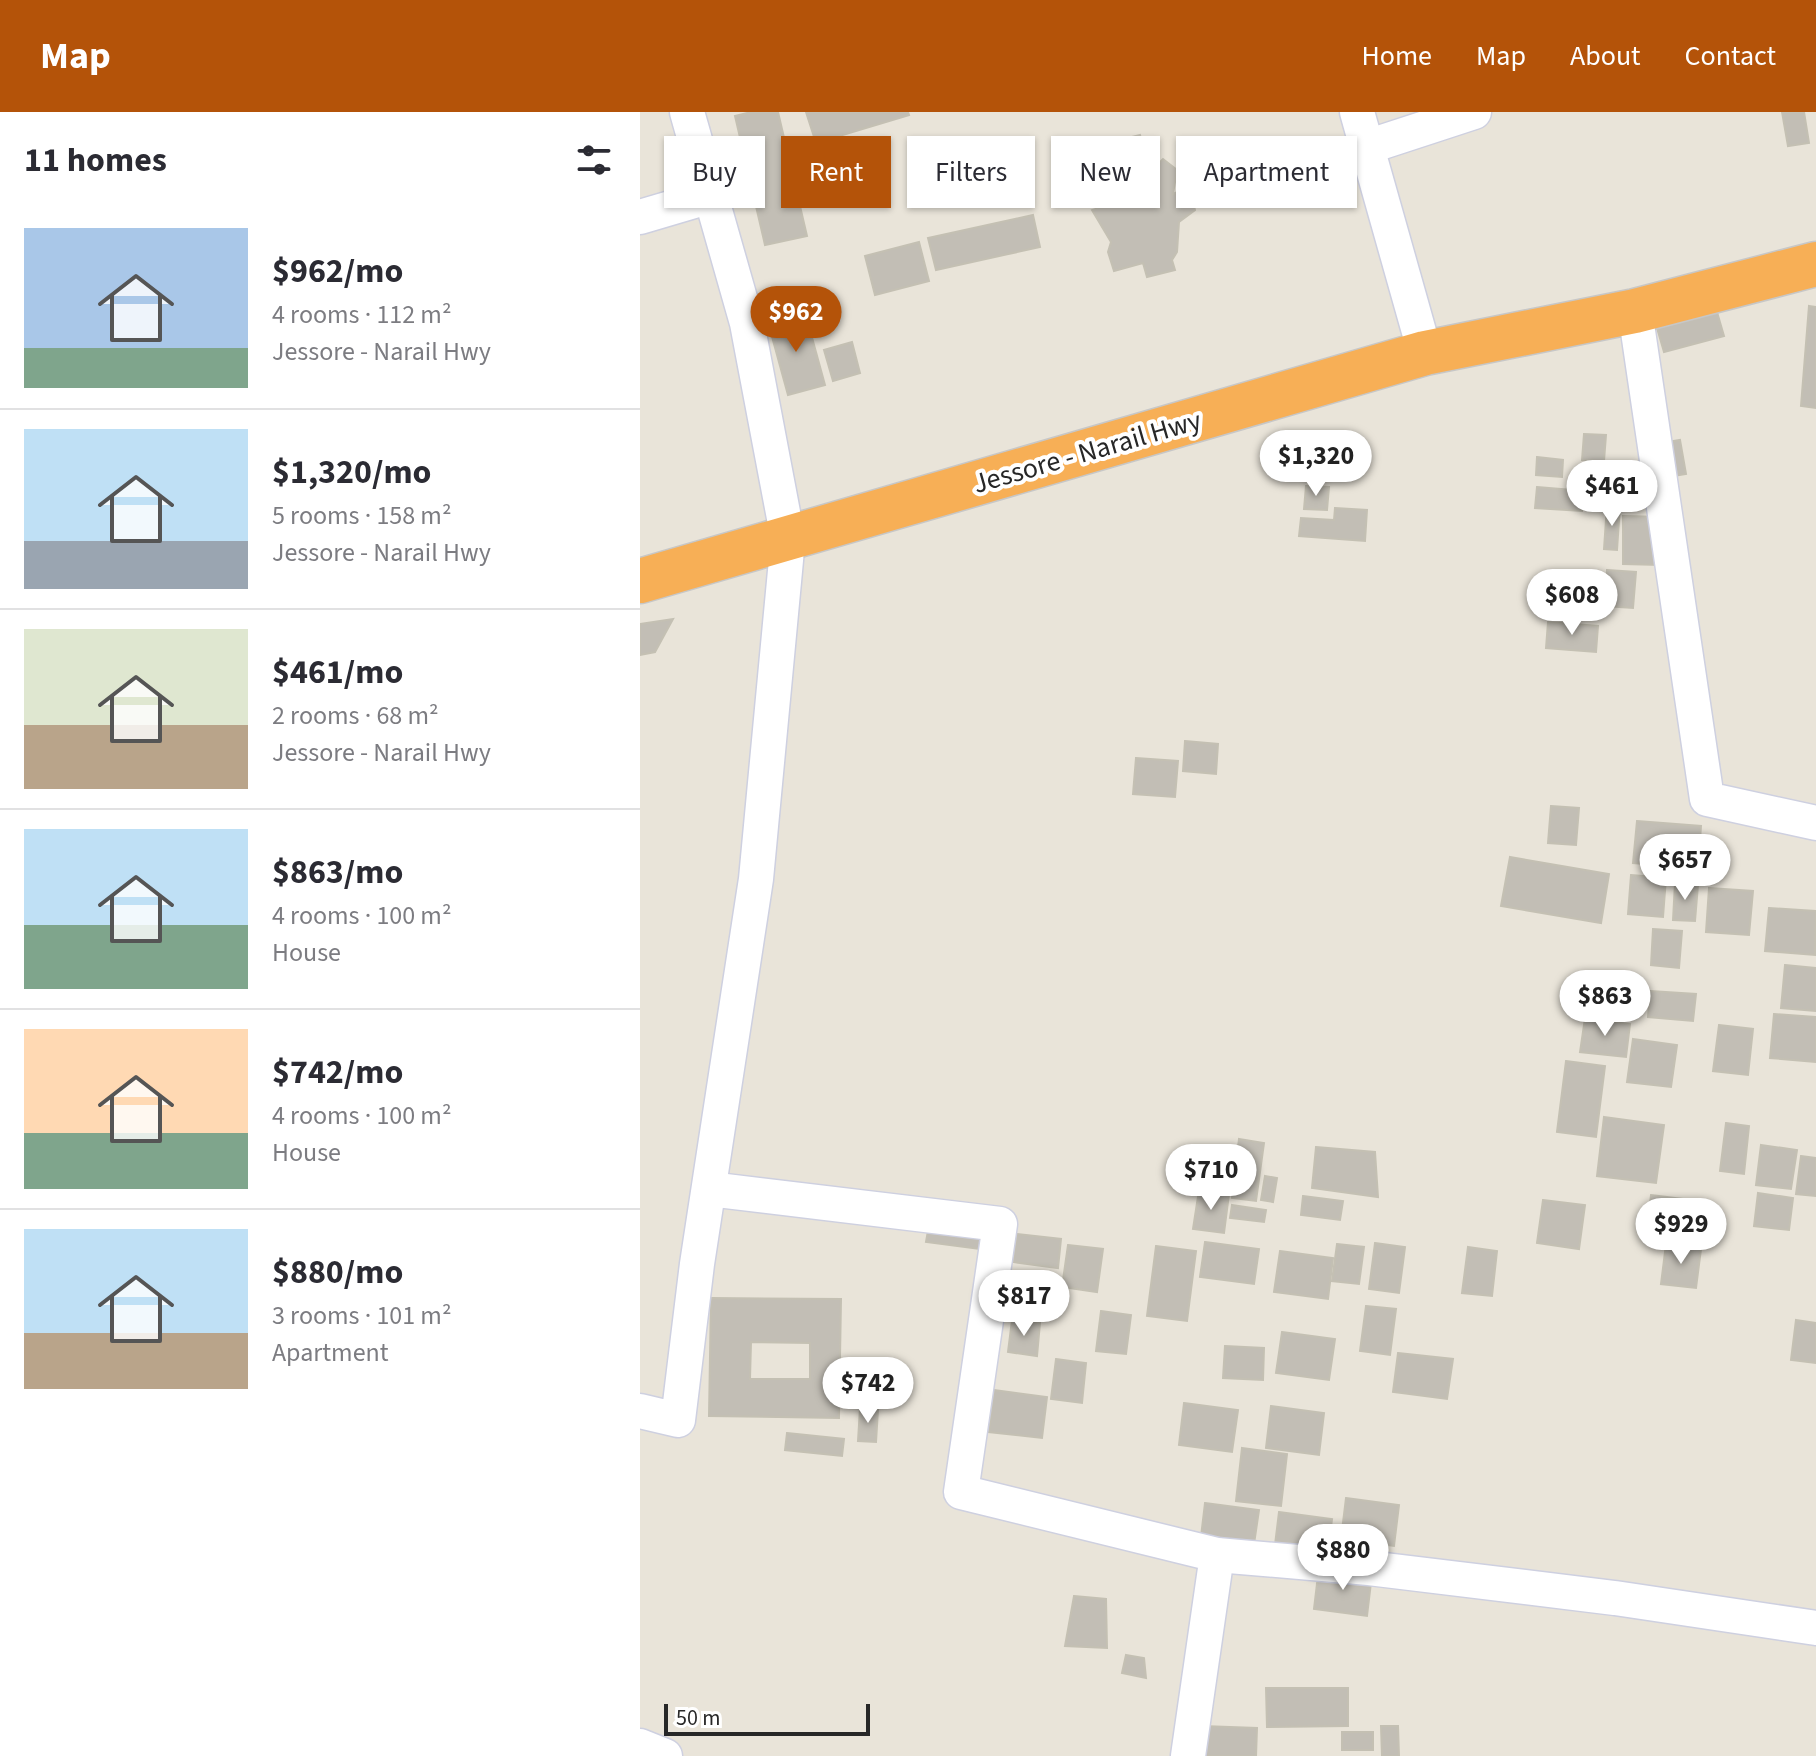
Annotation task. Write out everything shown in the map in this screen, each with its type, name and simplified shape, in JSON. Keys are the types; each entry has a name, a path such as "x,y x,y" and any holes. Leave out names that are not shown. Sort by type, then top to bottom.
{"highway":[{"name":"Jessore - Narail Hwy","path":"640,581 1425,353 1635,311 1816,264"}],"street":[{"path":"687,112 694,136"},
{"path":"1357,112 1425,353"},
{"path":"1367,147 1474,112"},
{"path":"640,217 670,208"},
{"path":"640,1411 678,1420 697,1264 756,879 788,539 747,323 714,208"},
{"path":"1635,311 1707,799 1816,823"},
{"path":"709,1189 1000,1224 961,1492 1217,1555 1369,1568 1615,1598 1816,1628"},
{"path":"1188,1756 1217,1555"},
{"path":"640,1746 665,1756"}],"building":[{"path":"751,112 778,112 784,136 781,136 781,208 800,208 807,236 765,245 756,208 765,208 765,136 740,136 735,116"},
{"path":"806,112 908,112 909,115 839,136 814,136"},
{"path":"1782,112 1804,112 1809,143 1788,146"},
{"path":"1163,159 1176,169 1173,194 1176,193 1176,208 1195,210 1179,222 1177,252 1172,260 1175,270 1147,277 1143,263 1114,271 1108,252 1111,242 1092,210 1160,208 1160,162"},
{"path":"1033,215 1040,247 936,270 928,238"},
{"path":"919,242 929,281 875,295 865,256"},
{"path":"1809,306 1816,307 1816,408 1801,406"},
{"path":"805,312 825,385 788,395 768,322"},
{"path":"1717,312 1724,336 1664,352 1657,328"},
{"path":"852,342 860,373 833,381 824,350"},
{"path":"1584,434 1606,435 1604,461 1582,460"},
{"path":"1680,440 1686,474 1667,477 1661,443"},
{"path":"1537,457 1563,460 1562,477 1536,475"},
{"path":"1306,486 1329,487 1327,510 1304,509"},
{"path":"1537,487 1584,491 1582,511 1535,508"},
{"path":"1607,505 1620,506 1617,550 1604,549"},
{"path":"1335,508 1367,510 1365,541 1299,536 1301,518 1334,520"},
{"path":"1623,516 1662,517 1661,565 1623,564"},
{"path":"1607,570 1636,572 1633,608 1605,606"},
{"path":"673,619 655,652 640,655 640,624"},
{"path":"1548,622 1598,626 1596,652 1546,648"},
{"path":"1185,741 1218,744 1216,774 1183,771"},
{"path":"1136,758 1178,761 1175,797 1133,794"},
{"path":"1551,806 1579,808 1576,845 1548,843"},
{"path":"1637,821 1701,826 1698,868 1633,863"},
{"path":"1510,857 1609,874 1601,923 1501,906"},
{"path":"1631,875 1666,878 1663,917 1628,914"},
{"path":"1675,883 1698,885 1695,921 1673,920"},
{"path":"1709,888 1753,891 1749,935 1706,932"},
{"path":"1769,908 1816,911 1815,955 1765,951"},
{"path":"1653,929 1682,931 1679,968 1651,965"},
{"path":"1785,965 1816,968 1816,1011 1781,1008"},
{"path":"1650,991 1696,994 1693,1021 1648,1017"},
{"path":"1774,1014 1816,1017 1816,1062 1770,1058"},
{"path":"1585,1018 1630,1024 1626,1057 1580,1052"},
{"path":"1719,1025 1753,1029 1748,1075 1713,1071"},
{"path":"1633,1039 1677,1045 1671,1087 1627,1082"},
{"path":"1566,1061 1605,1066 1596,1137 1557,1132"},
{"path":"1604,1117 1664,1125 1656,1183 1597,1176"},
{"path":"1726,1123 1749,1126 1744,1174 1720,1171"},
{"path":"1239,1139 1264,1143 1256,1201 1232,1198"},
{"path":"1761,1145 1797,1150 1791,1189 1756,1185"},
{"path":"1316,1147 1375,1152 1378,1197 1312,1188"},
{"path":"1801,1156 1816,1158 1816,1196 1796,1194"},
{"path":"1265,1176 1277,1178 1273,1202 1261,1200"},
{"path":"1199,1190 1229,1194 1224,1233 1193,1229"},
{"path":"1758,1193 1793,1198 1789,1230 1754,1226"},
{"path":"1651,1195 1700,1201 1697,1227 1648,1221"},
{"path":"1303,1196 1343,1201 1340,1220 1301,1215"},
{"path":"1543,1200 1585,1205 1579,1249 1537,1243"},
{"path":"1232,1205 1266,1210 1264,1222 1230,1218"},
{"path":"929,1225 989,1233 987,1250 926,1242"},
{"path":"1017,1234 1061,1239 1058,1268 1013,1262"},
{"path":"1205,1242 1259,1249 1254,1284 1200,1277"},
{"path":"1375,1243 1405,1247 1399,1293 1369,1289"},
{"path":"1337,1244 1364,1247 1359,1284 1332,1281"},
{"path":"1666,1244 1701,1249 1696,1288 1661,1284"},
{"path":"1068,1245 1103,1249 1097,1292 1062,1287"},
{"path":"1156,1246 1196,1251 1187,1321 1147,1316"},
{"path":"1468,1247 1497,1251 1492,1296 1462,1293"},
{"path":"1280,1251 1333,1258 1328,1299 1274,1292"},
{"path":"711,1298 841,1299 839,1418 709,1416","holes":["751,1342 810,1343 810,1379 750,1379"]},
{"path":"1005,1300 1034,1303 1033,1319 1004,1316"},
{"path":"1366,1306 1396,1309 1390,1355 1360,1351"},
{"path":"1101,1311 1131,1315 1126,1354 1096,1351"},
{"path":"1012,1320 1040,1323 1037,1356 1008,1352"},
{"path":"1796,1320 1816,1323 1816,1363 1791,1360"},
{"path":"1282,1332 1335,1339 1329,1380 1276,1373"},
{"path":"1225,1346 1264,1348 1263,1380 1223,1378"},
{"path":"1398,1353 1453,1359 1447,1399 1393,1392"},
{"path":"1056,1359 1086,1363 1082,1403 1051,1399"},
{"path":"994,1390 1047,1397 1042,1438 989,1432"},
{"path":"1184,1403 1238,1410 1232,1452 1179,1445"},
{"path":"1271,1406 1324,1413 1319,1455 1266,1448"},
{"path":"860,1408 878,1410 876,1442 858,1441"},
{"path":"787,1433 844,1439 842,1456 785,1450"},
{"path":"1242,1448 1287,1454 1281,1506 1236,1501"},
{"path":"1346,1498 1399,1505 1394,1546 1341,1539"},
{"path":"1205,1503 1259,1510 1253,1551 1200,1545"},
{"path":"1279,1512 1332,1519 1327,1560 1274,1553"},
{"path":"1319,1567 1372,1574 1367,1616 1314,1609"},
{"path":"1074,1596 1106,1599 1107,1648 1065,1646"},
{"path":"1126,1655 1144,1658 1146,1678 1122,1673"},
{"path":"1266,1688 1348,1688 1348,1726 1267,1727"},
{"path":"1202,1726 1257,1728 1256,1756 1201,1756"},
{"path":"1381,1726 1398,1726 1399,1756 1382,1756"},
{"path":"1342,1732 1373,1732 1373,1750 1342,1750"}]}
